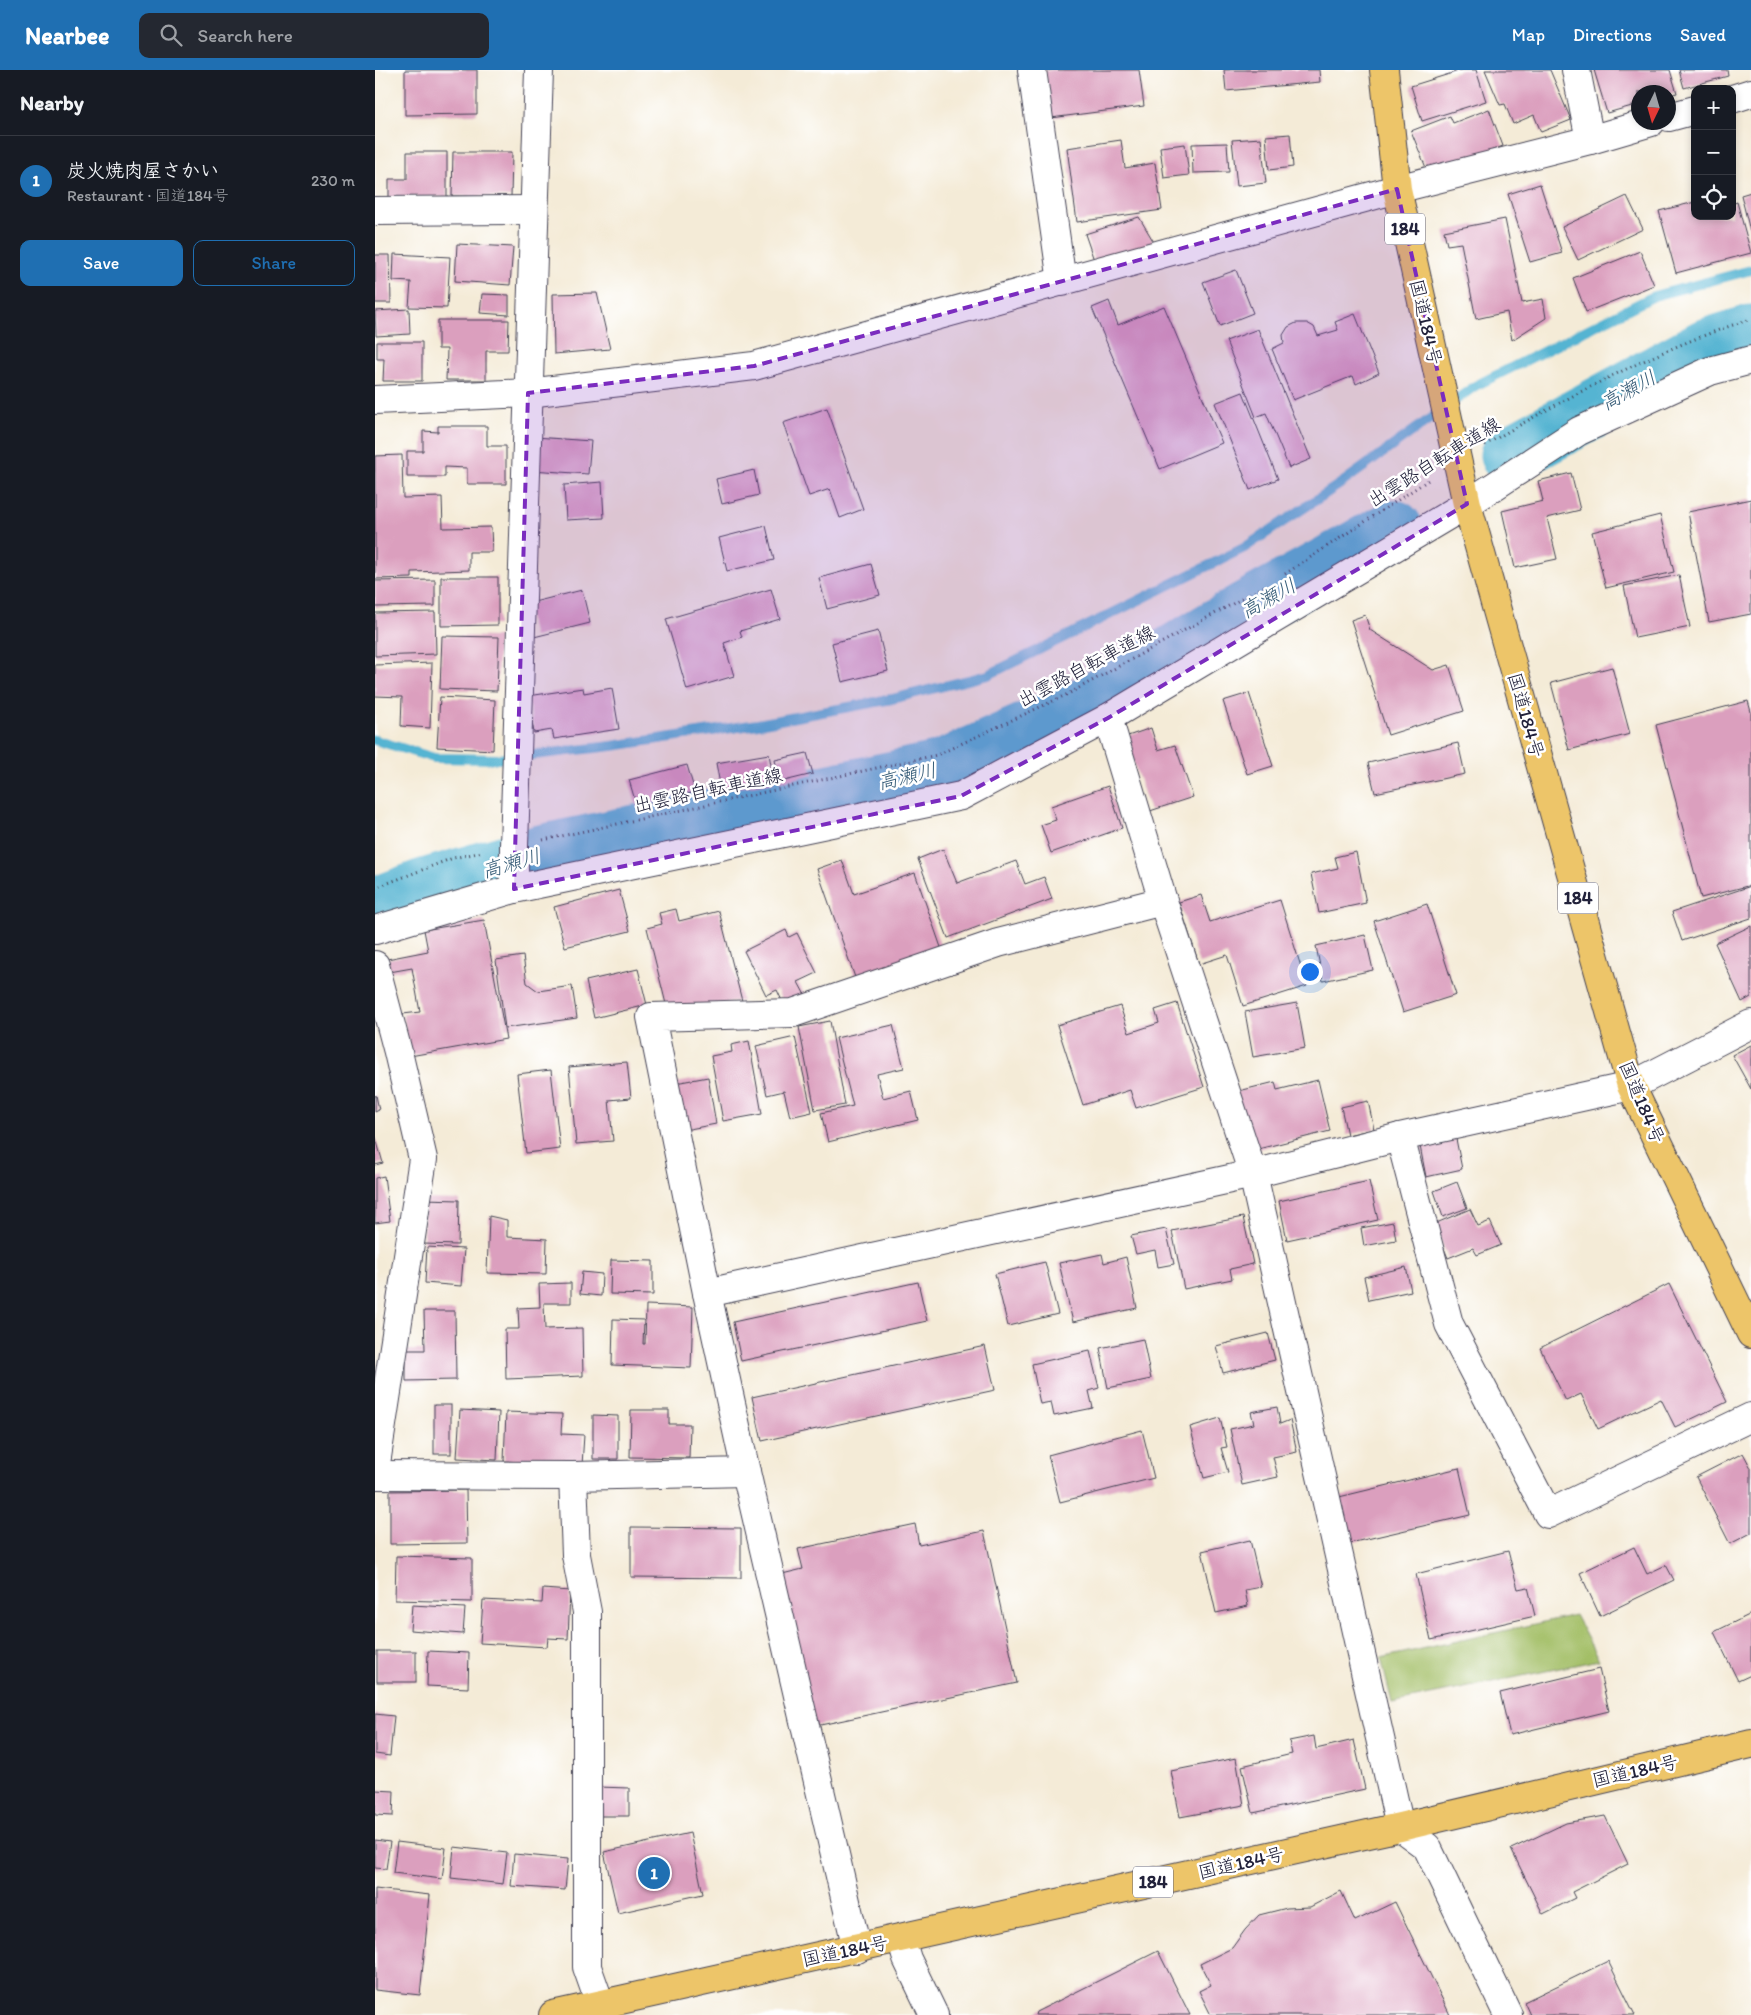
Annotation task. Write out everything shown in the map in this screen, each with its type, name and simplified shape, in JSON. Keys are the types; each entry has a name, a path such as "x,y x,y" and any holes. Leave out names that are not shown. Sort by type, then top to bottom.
{"highway":[{"name":"国道184号","path":"1384,70 1397,189 1467,504 1631,1086 1751,1334"},
{"name":"国道184号","path":"553,2015 602,2010 857,1949 1401,1827 1751,1744"}],"street":[{"path":"514,889 539,70"},
{"path":"1032,70 1062,282"},
{"path":"1576,70 1590,140"},
{"path":"1736,98 1751,93"},
{"path":"1676,115 1691,111"},
{"path":"375,400 528,393 754,366 1397,189 1631,128"},
{"path":"375,211 534,210"},
{"path":"375,930 514,889 961,796 1108,718 1467,504 1579,431 1710,371 1751,360"},
{"path":"1108,718 1163,901 1253,1174 1401,1827 1427,1847 1507,2015"},
{"path":"857,1949 746,1472 707,1293 651,1017 793,1013 998,942 1163,901"},
{"path":"375,965 423,1159 375,1470"},
{"path":"707,1293 1253,1174 1400,1137 1631,1086 1751,1024"},
{"path":"1400,1137 1449,1324 1548,1514 1751,1417"},
{"path":"375,1475 573,1476 746,1472"},
{"path":"573,1476 576,1555 587,1612 587,1967 602,2010"},
{"path":"901,1939 907,1958 934,2015"}],"path":[{"name":"出雲路自転車道線","path":"1480,448 1607,378 1710,332 1751,319"},
{"name":"出雲路自転車道線","path":"1285,574 1432,478"},
{"name":"出雲路自転車道線","path":"375,888 453,858 937,755 1068,694 1268,584"}],"highlighted area":[{"path":"1397,189 1467,504 1108,718 961,796 514,889 528,393 754,366"}],"green space":[{"path":"1575,1615 1599,1660 1392,1703 1381,1658"}],"building":[{"path":"405,70 477,70 477,114 405,115"},
{"path":"1139,70 1144,106 1051,118 1045,71"},
{"path":"1224,70 1319,70 1320,82 1226,91"},
{"path":"1462,70 1476,70 1486,101 1422,121 1411,86"},
{"path":"1485,70 1550,70 1571,120 1541,132 1534,115 1513,124 1505,104 1500,105"},
{"path":"1594,70 1670,70 1675,85 1631,85 1631,106 1607,113"},
{"path":"1679,70 1727,70 1728,76 1684,88"},
{"path":"1489,109 1503,146 1429,175 1411,131 1450,116 1453,123"},
{"path":"1290,134 1293,167 1269,170 1266,136"},
{"path":"1261,138 1266,183 1237,186 1232,140"},
{"path":"1121,140 1125,168 1155,163 1162,210 1077,222 1067,148"},
{"path":"1227,143 1229,172 1193,173 1192,144"},
{"path":"1185,144 1189,175 1164,178 1160,147"},
{"path":"407,152 447,152 447,197 389,198 389,179 407,179"},
{"path":"453,152 512,152 511,197 452,196"},
{"path":"1540,184 1562,253 1530,262 1508,194"},
{"path":"1751,192 1751,231 1750,231 1741,195"},
{"path":"1627,196 1643,229 1578,260 1562,227"},
{"path":"1737,202 1751,253 1676,273 1659,211 1691,203 1691,220 1736,220"},
{"path":"1139,217 1155,244 1095,263 1085,234"},
{"path":"1505,219 1522,303 1543,299 1546,318 1512,340 1507,312 1476,319 1461,243 1447,245 1444,231"},
{"path":"457,244 513,247 510,285 455,281"},
{"path":"1640,251 1654,285 1586,312 1573,278"},
{"path":"394,254 450,257 447,308 409,307 411,282 393,281"},
{"path":"375,255 390,255 391,303 375,303"},
{"path":"1236,270 1253,313 1220,326 1203,282"},
{"path":"597,293 610,349 554,354 553,294"},
{"path":"482,294 509,295 509,315 480,313"},
{"path":"1109,301 1118,325 1164,306 1222,443 1160,469 1092,308"},
{"path":"409,309 410,334 376,336 375,311"},
{"path":"1355,314 1379,373 1356,384 1353,376 1293,400 1272,349 1284,343 1283,335 1288,327 1296,323 1307,323 1314,327 1318,336 1338,330 1335,322"},
{"path":"438,320 509,320 508,351 486,351 486,380 446,380 447,349 438,349"},
{"path":"1258,329 1311,459 1289,468 1266,413 1256,417 1226,341"},
{"path":"377,342 422,342 422,381 383,381 384,359 377,359"},
{"path":"1243,392 1278,479 1250,490 1215,403"},
{"path":"827,408 863,509 840,518 830,489 809,496 783,423"},
{"path":"438,426 487,426 487,446 506,446 506,484 467,484 467,468 445,467 445,477 407,477 407,451 423,451 423,431 438,432"},
{"path":"535,437 591,441 588,474 532,470"},
{"path":"402,455 403,498 442,497 443,528 491,527 492,552 469,552 469,570 412,572 412,578 375,579 375,456"},
{"path":"754,470 759,495 722,504 716,479"},
{"path":"1571,473 1580,510 1547,518 1557,559 1515,568 1502,511 1543,501 1538,481"},
{"path":"602,482 604,518 566,520 564,485"},
{"path":"1751,499 1751,614 1709,622 1688,512"},
{"path":"1660,515 1674,572 1606,588 1592,532"},
{"path":"766,526 774,560 727,571 719,538"},
{"path":"871,564 880,595 827,609 819,578"},
{"path":"1679,575 1690,627 1635,638 1624,586"},
{"path":"441,577 498,577 498,625 441,626"},
{"path":"435,580 435,606 375,607 375,581"},
{"path":"771,589 780,619 740,631 742,637 724,643 734,676 687,690 666,619"},
{"path":"582,590 590,623 534,637 526,604"},
{"path":"435,612 436,654 375,656 375,613"},
{"path":"1365,615 1370,630 1433,670 1449,665 1464,711 1388,735 1351,620"},
{"path":"878,631 888,671 842,682 832,643"},
{"path":"442,636 499,637 497,691 440,689"},
{"path":"432,663 430,728 401,726 402,697 375,696 375,665"},
{"path":"1612,667 1630,734 1569,750 1551,683"},
{"path":"583,688 584,693 612,688 619,729 554,739 552,730 534,733 528,696"},
{"path":"1249,693 1273,766 1247,774 1223,701"},
{"path":"440,697 495,700 493,750 437,747"},
{"path":"1748,701 1751,712 1751,885 1701,898 1656,725"},
{"path":"1151,728 1158,750 1175,745 1193,797 1150,811 1125,737"},
{"path":"1458,743 1465,774 1375,793 1368,763"},
{"path":"807,753 813,774 780,782 775,760"},
{"path":"769,754 774,782 721,790 716,763"},
{"path":"687,765 695,792 637,807 629,780"},
{"path":"1108,786 1122,828 1051,853 1041,825 1056,820 1051,806"},
{"path":"943,849 957,883 1016,861 1025,884 1044,877 1052,899 948,938 918,859"},
{"path":"1356,852 1366,903 1319,913 1311,874 1338,868 1335,857"},
{"path":"842,860 854,894 915,873 944,956 858,986 817,869"},
{"path":"1751,886 1751,918 1682,941 1672,912"},
{"path":"619,890 630,931 565,947 554,907"},
{"path":"1201,895 1210,922 1280,900 1307,986 1243,1006 1227,955 1199,964 1179,902"},
{"path":"1427,904 1456,995 1403,1012 1374,921"},
{"path":"676,909 679,921 719,911 742,1001 668,1012 647,928 662,924 659,913"},
{"path":"484,920 506,1039 410,1056 403,1014 420,1012 412,968 384,973 382,960 428,951 424,930"},
{"path":"1751,926 1751,997 1742,1002 1715,943"},
{"path":"786,930 789,937 797,933 817,973 798,982 805,995 784,1005 777,990 766,995 744,951"},
{"path":"1365,935 1373,970 1323,981 1316,946"},
{"path":"523,956 527,983 538,991 572,986 577,1018 505,1028 496,960"},
{"path":"638,969 647,1005 594,1018 586,981"},
{"path":"1177,1003 1204,1087 1136,1108 1130,1090 1083,1105 1057,1025 1120,1006 1129,1033 1159,1023 1155,1010"},
{"path":"1297,1003 1305,1048 1253,1057 1245,1012"},
{"path":"830,1021 845,1105 815,1110 799,1027"},
{"path":"893,1025 904,1068 877,1074 883,1098 911,1091 918,1120 828,1142 821,1113 853,1106 836,1038"},
{"path":"795,1037 812,1112 790,1117 784,1091 767,1095 756,1046"},
{"path":"749,1041 762,1114 723,1121 711,1056 732,1052 731,1045"},
{"path":"1751,1045 1751,1089 1732,1055"},
{"path":"627,1062 631,1098 609,1100 613,1141 576,1144 569,1067"},
{"path":"551,1070 560,1149 526,1153 517,1074"},
{"path":"708,1077 716,1124 679,1131 670,1084"},
{"path":"1318,1080 1330,1131 1250,1151 1235,1092 1275,1082 1277,1090"},
{"path":"375,1096 379,1110 375,1112"},
{"path":"1368,1101 1374,1129 1347,1135 1341,1107"},
{"path":"375,1135 383,1163 375,1165"},
{"path":"1456,1139 1462,1169 1426,1177 1420,1146"},
{"path":"384,1176 390,1221 375,1223 375,1178"},
{"path":"1369,1181 1378,1220 1287,1240 1279,1201"},
{"path":"1457,1182 1467,1208 1443,1217 1434,1191"},
{"path":"424,1199 459,1200 458,1245 423,1244"},
{"path":"1470,1209 1478,1226 1490,1221 1501,1245 1477,1255 1473,1248 1448,1258 1434,1224"},
{"path":"489,1216 507,1220 507,1237 547,1239 546,1274 487,1273"},
{"path":"1243,1217 1253,1264 1230,1269 1232,1279 1184,1289 1172,1231"},
{"path":"1393,1222 1396,1240 1364,1246 1361,1228"},
{"path":"1166,1229 1174,1264 1158,1267 1155,1250 1136,1254 1131,1236"},
{"path":"427,1247 464,1249 461,1286 425,1283"},
{"path":"1102,1254 1104,1263 1126,1257 1137,1308 1073,1322 1059,1263"},
{"path":"611,1260 653,1261 653,1295 610,1294"},
{"path":"1045,1262 1058,1314 1008,1326 995,1274"},
{"path":"1406,1267 1411,1291 1369,1300 1364,1277"},
{"path":"582,1272 602,1274 601,1296 580,1294"},
{"path":"918,1282 927,1321 741,1361 733,1322"},
{"path":"571,1283 571,1303 544,1303 545,1329 582,1328 583,1376 506,1379 505,1329 519,1329 518,1308 540,1307 539,1284"},
{"path":"1669,1284 1727,1402 1675,1427 1661,1399 1598,1429 1581,1394 1566,1401 1540,1348"},
{"path":"646,1305 693,1307 691,1368 612,1365 613,1319 644,1320 643,1344 645,1344"},
{"path":"424,1311 455,1311 456,1380 406,1381 406,1350 425,1350"},
{"path":"1268,1333 1275,1360 1223,1373 1216,1346"},
{"path":"1143,1339 1151,1379 1108,1388 1100,1348"},
{"path":"985,1346 995,1390 762,1441 752,1397"},
{"path":"1090,1351 1099,1388 1089,1391 1093,1408 1054,1416 1051,1402 1040,1404 1032,1364"},
{"path":"434,1405 451,1405 451,1454 434,1454"},
{"path":"1277,1407 1280,1424 1290,1420 1297,1452 1273,1457 1278,1477 1242,1485 1230,1429 1254,1424 1251,1412"},
{"path":"460,1410 499,1412 497,1460 457,1458"},
{"path":"631,1410 669,1410 669,1424 690,1424 689,1458 630,1457"},
{"path":"506,1412 562,1414 561,1434 584,1435 582,1465 504,1461"},
{"path":"593,1415 618,1416 618,1459 593,1459"},
{"path":"1220,1418 1227,1447 1221,1448 1228,1472 1204,1478 1190,1427"},
{"path":"1142,1430 1154,1478 1060,1502 1048,1455"},
{"path":"1743,1453 1751,1468 1751,1533 1730,1544 1696,1477"},
{"path":"1459,1468 1470,1515 1350,1543 1339,1497"},
{"path":"466,1490 467,1543 390,1544 390,1491"},
{"path":"915,1524 919,1545 984,1531 1017,1683 811,1727 778,1575 803,1569 798,1549"},
{"path":"631,1527 741,1528 741,1578 631,1577"},
{"path":"1250,1540 1261,1587 1245,1590 1248,1606 1216,1613 1202,1551"},
{"path":"1634,1547 1647,1574 1666,1565 1674,1580 1600,1616 1580,1573"},
{"path":"1508,1551 1518,1589 1528,1587 1535,1616 1431,1640 1416,1574"},
{"path":"396,1556 472,1558 472,1602 395,1600"},
{"path":"543,1589 570,1591 568,1639 548,1638 547,1647 480,1643 483,1600 542,1603"},
{"path":"412,1605 465,1608 463,1634 410,1630"},
{"path":"1751,1614 1751,1675 1738,1681 1714,1632"},
{"path":"377,1651 416,1651 416,1682 377,1682"},
{"path":"428,1651 469,1653 468,1688 427,1686"},
{"path":"1599,1669 1609,1711 1510,1735 1500,1693"},
{"path":"375,1714 394,1716 390,1756 375,1754"},
{"path":"1314,1736 1316,1749 1354,1740 1365,1789 1253,1813 1242,1766 1292,1754 1289,1741"},
{"path":"1236,1758 1244,1805 1180,1817 1171,1771"},
{"path":"597,1787 629,1788 629,1816 597,1816"},
{"path":"375,1790 394,1791 393,1816 375,1815"},
{"path":"1605,1816 1628,1864 1572,1892 1575,1898 1543,1914 1511,1849 1566,1823"},
{"path":"690,1833 703,1894 618,1913 604,1852"},
{"path":"375,1840 390,1842 386,1869 375,1868"},
{"path":"397,1842 446,1848 442,1879 393,1873"},
{"path":"454,1847 507,1853 503,1884 451,1878"},
{"path":"514,1854 568,1859 565,1890 511,1886"},
{"path":"375,1889 430,1895 420,1995 375,1990"},
{"path":"1341,1891 1355,1921 1395,1902 1450,2015 1211,2015 1199,1991 1211,1985 1200,1964 1232,1948 1259,1915 1287,1908 1310,1907"},
{"path":"1158,1951 1190,2015 1035,2015 1036,2012"},
{"path":"1608,1961 1635,2015 1530,2015 1524,2002"}],"waterway":[{"path":"375,740 434,758 498,759 612,746 758,724 892,699 988,675 1244,548 1343,482 1475,386 1654,296 1751,270"},
{"name":"高瀬川","path":"1509,455 1706,348 1751,334"},
{"name":"高瀬川","path":"375,907 424,888 540,854 941,770 1093,702 1247,610 1394,529"}],"place":[{"name":"炭火焼肉屋さかい","path":"654,1873"}]}
